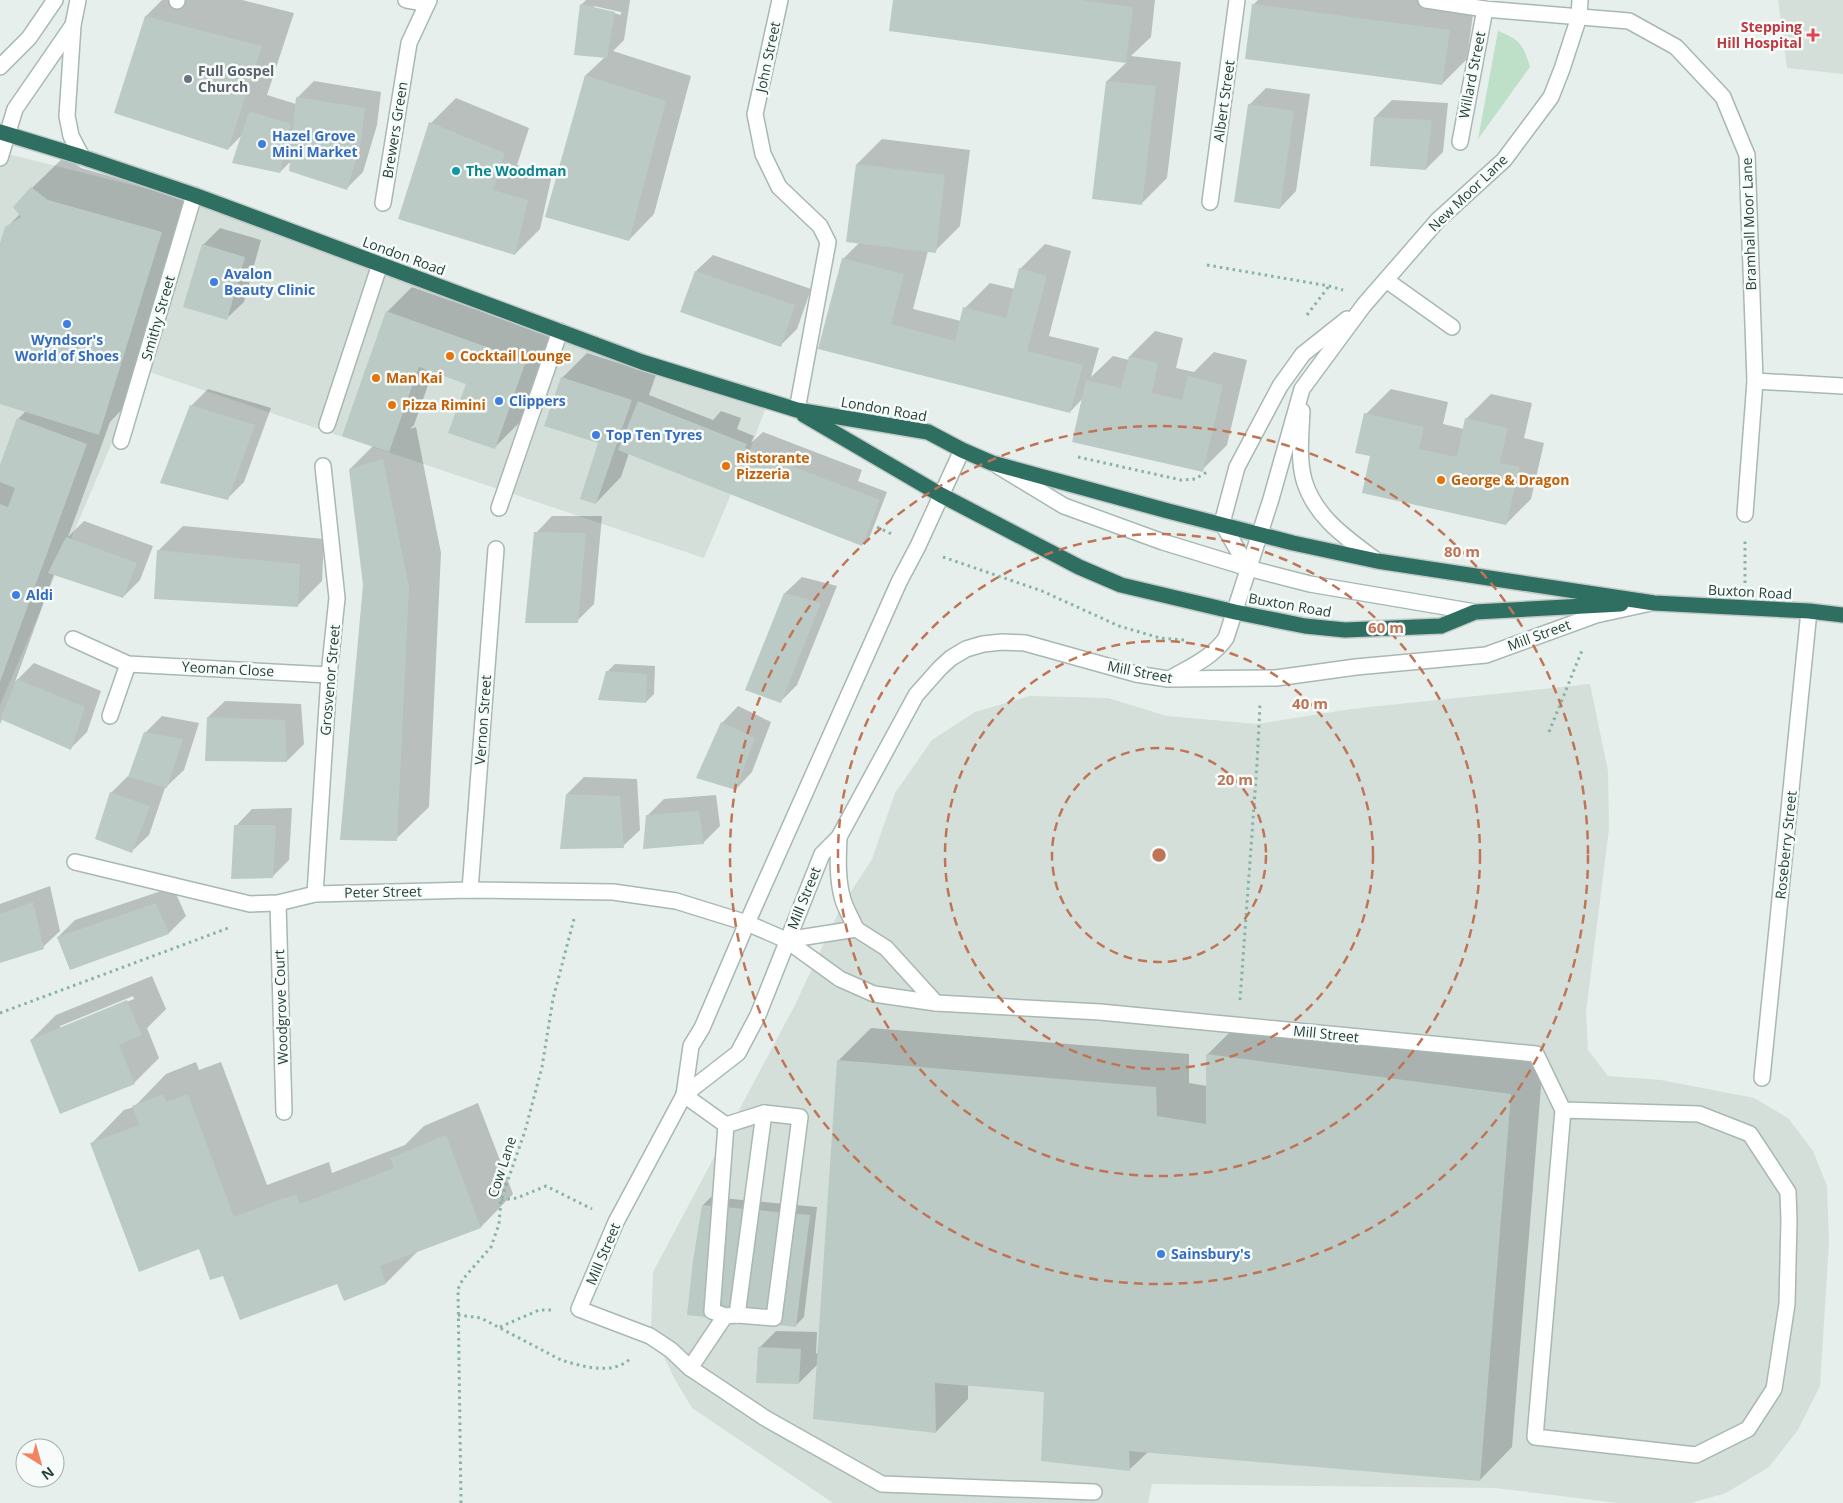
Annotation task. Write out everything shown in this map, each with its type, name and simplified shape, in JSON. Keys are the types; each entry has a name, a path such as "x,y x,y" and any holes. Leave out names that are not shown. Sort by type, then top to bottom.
{"highway":[{"name":"London Road","path":"3,134 82,157 194,195 642,362 797,410 928,432 962,450"},
{"name":"London Road","path":"797,410 941,495"},
{"name":"Buxton Road","path":"962,450 992,463 1168,511 1377,561 1654,602 1809,611 1843,615"},
{"name":"Buxton Road","path":"941,495 1079,567 1121,585 1304,626 1345,630 1441,626 1475,612 1654,602"}],"street":[{"path":"0,68 29,38 55,0"},
{"path":"78,0 72,25 67,116 71,136 82,157"},
{"path":"406,0 428,2"},
{"name":"John Street","path":"780,0 755,114 763,154 779,187 820,226 828,242 797,410"},
{"name":"Albert Street","path":"1210,202 1238,0"},
{"name":"Bramhall Moor Lane","path":"1426,0 1485,9 1628,21 1676,47 1723,97 1748,154 1755,381 1745,514"},
{"path":"1579,17 1580,0"},
{"name":"Brewers Green","path":"383,203 409,43 428,2"},
{"name":"Willard Street","path":"1460,142 1485,9"},
{"name":"New Moor Lane","path":"1168,679 1192,667 1219,647 1226,638 1271,499 1302,389 1367,302 1386,280 1438,220 1504,160 1528,128 1551,97 1579,17"},
{"path":"0,158 3,134 15,108 72,25"},
{"name":"Smithy Street","path":"122,441 194,195"},
{"path":"326,425 380,264"},
{"path":"1386,280 1452,327"},
{"name":"New Moor Lane","path":"1222,523 1237,467 1280,386 1303,354 1367,302"},
{"path":"500,508 560,332"},
{"path":"1755,381 1843,386"},
{"path":"1302,389 1301,455 1304,480 1316,504 1335,529 1377,561"},
{"name":"Mill Street","path":"579,1309 616,1222 684,1095 691,1046 702,1028 909,561 918,546 962,450"},
{"path":"992,463 1064,506 1163,542 1248,568 1310,584 1475,612"},
{"name":"Grosvenor Street","path":"315,894 329,675 337,598 323,466"},
{"path":"1222,523 1248,568"},
{"name":"Vernon Street","path":"470,890 496,550"},
{"name":"Mill Street","path":"684,1095 738,1053 758,1015 786,940 822,854 838,837 916,695 940,668 951,658 966,649 983,644 1002,642 1025,643 1136,674 1168,679 1276,678 1356,667 1486,655 1596,615 1654,602"},
{"name":"Roseberry Street","path":"1762,1078 1809,611"},
{"name":"Yeoman Close","path":"73,640 128,664 329,675"},
{"path":"110,716 128,664"},
{"path":"838,837 840,887 843,900 856,929 886,948 936,1003"},
{"name":"Peter Street","path":"75,862 250,904 278,903 315,894 470,890 613,892 676,901 747,923 786,940 840,979 874,994 936,1003"},
{"name":"Woodgrove Court","path":"278,903 284,1112"},
{"name":"Mill Street","path":"786,940 856,929"},
{"name":"Mill Street","path":"936,1003 1100,1012 1536,1054 1563,1110"},
{"path":"684,1095 726,1125"},
{"path":"1563,1110 1699,1114 1750,1134 1788,1192 1787,1304 1774,1389 1748,1429 1696,1455 1535,1437 1563,1110"},
{"path":"764,1113 800,1117 774,1318 731,1316 712,1312 726,1125 764,1113"},
{"path":"690,1368 731,1316 764,1113"},
{"path":"579,1309 650,1336 671,1350 690,1368 765,1418 882,1484 1094,1492"}],"path":[{"path":"1207,264 1329,286 1367,302"},
{"path":"1069,454 1181,480 1194,479 1206,474 1210,467"},
{"path":"1744,608 1745,514"},
{"path":"946,558 1042,591 1119,626 1160,638 1183,640"},
{"path":"1550,732 1596,615"},
{"path":"1238,1025 1258,764 1260,700"},
{"name":"Cow Lane","path":"461,1503 458,1289 463,1279 491,1247 499,1224 501,1200 525,1131 542,1067 553,999 576,914 578,891"},
{"path":"0,1013 230,928 250,904"},
{"path":"501,1200 517,1198 546,1186 616,1222"},
{"path":"500,1327 539,1310 579,1309"},
{"path":"458,1315 481,1318 561,1360 592,1368 620,1366 628,1362 636,1354"}],"shaded area":[{"name":"Stepping Hill Hospital","path":"1778,0 1843,0 1843,74 1787,68"},
{"path":"0,152 240,212 768,402 704,558 143,370 0,705"},
{"path":"1590,684 1608,771 1609,829 1586,1012 1588,1050 1608,1076 1661,1080 1754,1098 1788,1118 1813,1151 1827,1186 1829,1242 1820,1386 1798,1430 1769,1467 1726,1493 1691,1503 1617,1503 1495,1488 1152,1484 1148,1503 833,1503 692,1408 674,1378 651,1329 653,1272 795,1005 841,907 872,859 895,793 932,740 975,712 1030,696 1108,698 1167,716 1257,724 1351,709"}],"green space":[{"path":"1498,31 1520,44 1530,67 1478,139"}],"building":[{"path":"893,0 1081,0 1133,7 1126,63 889,31"},
{"path":"580,4 615,12 607,58 574,55"},
{"path":"1252,4 1450,30 1442,85 1245,59"},
{"name":"Full Gospel Church","path":"145,16 262,46 228,150 114,113"},
{"path":"585,75 666,101 629,241 545,217"},
{"path":"1106,81 1156,86 1142,205 1092,199"},
{"path":"296,97 365,108 361,142 347,190 289,171"},
{"path":"1248,104 1294,111 1280,209 1234,202"},
{"name":"Hazel Grove Mini Market","path":"249,111 291,124 280,173 232,163"},
{"path":"1374,117 1432,120 1426,170 1370,166"},
{"name":"The Woodman","path":"429,122 505,153 493,190 528,200 515,255 398,219"},
{"path":"856,164 945,175 936,253 846,242"},
{"name":"Wyndsor's World of Shoes","path":"31,187 48,200 162,232 99,435 0,404 0,243 5,227 21,217 13,207"},
{"name":"Avalon Beauty Clinic","path":"202,244 245,257 227,320 183,307"},
{"path":"842,258 904,274 891,324 955,341 963,307 1006,318 1019,268 1047,276 1027,351 1083,365 1070,413 818,349"},
{"path":"695,271 795,305 781,347 680,312"},
{"path":"386,311 526,361 495,449 448,433 466,384 419,367 389,452 342,436"},
{"path":"1129,356 1158,363 1152,393 1182,400 1188,376 1223,385 1203,472 1072,442 1086,380 1121,388"},
{"name":"Top Ten Tyres","path":"561,377 632,400 596,504 580,499 598,443 544,426"},
{"path":"638,401 747,444 745,448 880,500 862,546 618,450"},
{"path":"190,405 255,425 228,500 160,483"},
{"name":"George & Dragon","path":"1364,413 1424,427 1419,449 1457,457 1465,418 1508,428 1500,463 1520,467 1506,525 1362,493 1370,456 1355,453"},
{"name":"Aldi","path":"17,418 87,444 0,682 0,504 8,507 15,488 0,482 0,465"},
{"path":"383,459 409,587 397,841 340,840 363,585 349,469"},
{"path":"534,532 586,533 578,623 525,623"},
{"path":"66,537 137,563 123,598 48,573"},
{"path":"157,550 300,564 298,607 154,599"},
{"path":"784,593 821,603 781,703 745,690"},
{"path":"606,671 647,674 646,703 598,700"},
{"path":"17,679 85,707 71,750 0,719"},
{"path":"207,717 285,720 287,762 205,761"},
{"path":"721,722 755,738 736,790 696,778"},
{"path":"144,732 183,739 167,788 128,777"},
{"path":"110,792 150,806 132,853 95,839"},
{"path":"566,794 620,796 624,848 560,849"},
{"path":"699,811 704,844 643,849 646,815"},
{"path":"234,825 276,825 273,878 231,879"},
{"path":"33,902 44,949 0,963 0,914"},
{"path":"156,903 169,934 70,970 57,937"},
{"path":"127,1000 142,1035 119,1045 135,1084 60,1114 30,1040"},
{"name":"Sainsbury's","path":"1206,1054 1511,1094 1480,1481 1129,1451 1130,1471 1041,1461 1044,1392 935,1383 936,1433 813,1419 837,1060 1156,1087 1157,1116 1206,1124"},
{"path":"163,1094 166,1102 188,1094 234,1217 296,1194 300,1204 394,1168 390,1158 446,1135 481,1228 380,1266 386,1284 344,1301 337,1284 240,1320 223,1276 210,1280 199,1249 139,1272 90,1143 139,1125 132,1106"},
{"path":"702,1205 810,1215 796,1327 687,1315"},
{"path":"758,1347 801,1349 799,1384 756,1383"}],"place":[{"name":"Stepping Hill Hospital","path":"1813,35"},
{"name":"Full Gospel Church","path":"188,79"},
{"name":"Hazel Grove Mini Market","path":"262,144"},
{"name":"The Woodman","path":"456,171"},
{"name":"Avalon Beauty Clinic","path":"214,282"},
{"name":"Wyndsor's World of Shoes","path":"67,324"},
{"name":"Cocktail Lounge","path":"450,356"},
{"name":"Man Kai","path":"376,378"},
{"name":"Clippers","path":"499,401"},
{"name":"Pizza Rimini","path":"392,405"},
{"name":"Top Ten Tyres","path":"596,435"},
{"name":"Ristorante Pizzeria","path":"726,466"},
{"name":"George & Dragon","path":"1441,480"},
{"name":"Aldi","path":"16,595"},
{"name":"Sainsbury's","path":"1161,1254"}]}
